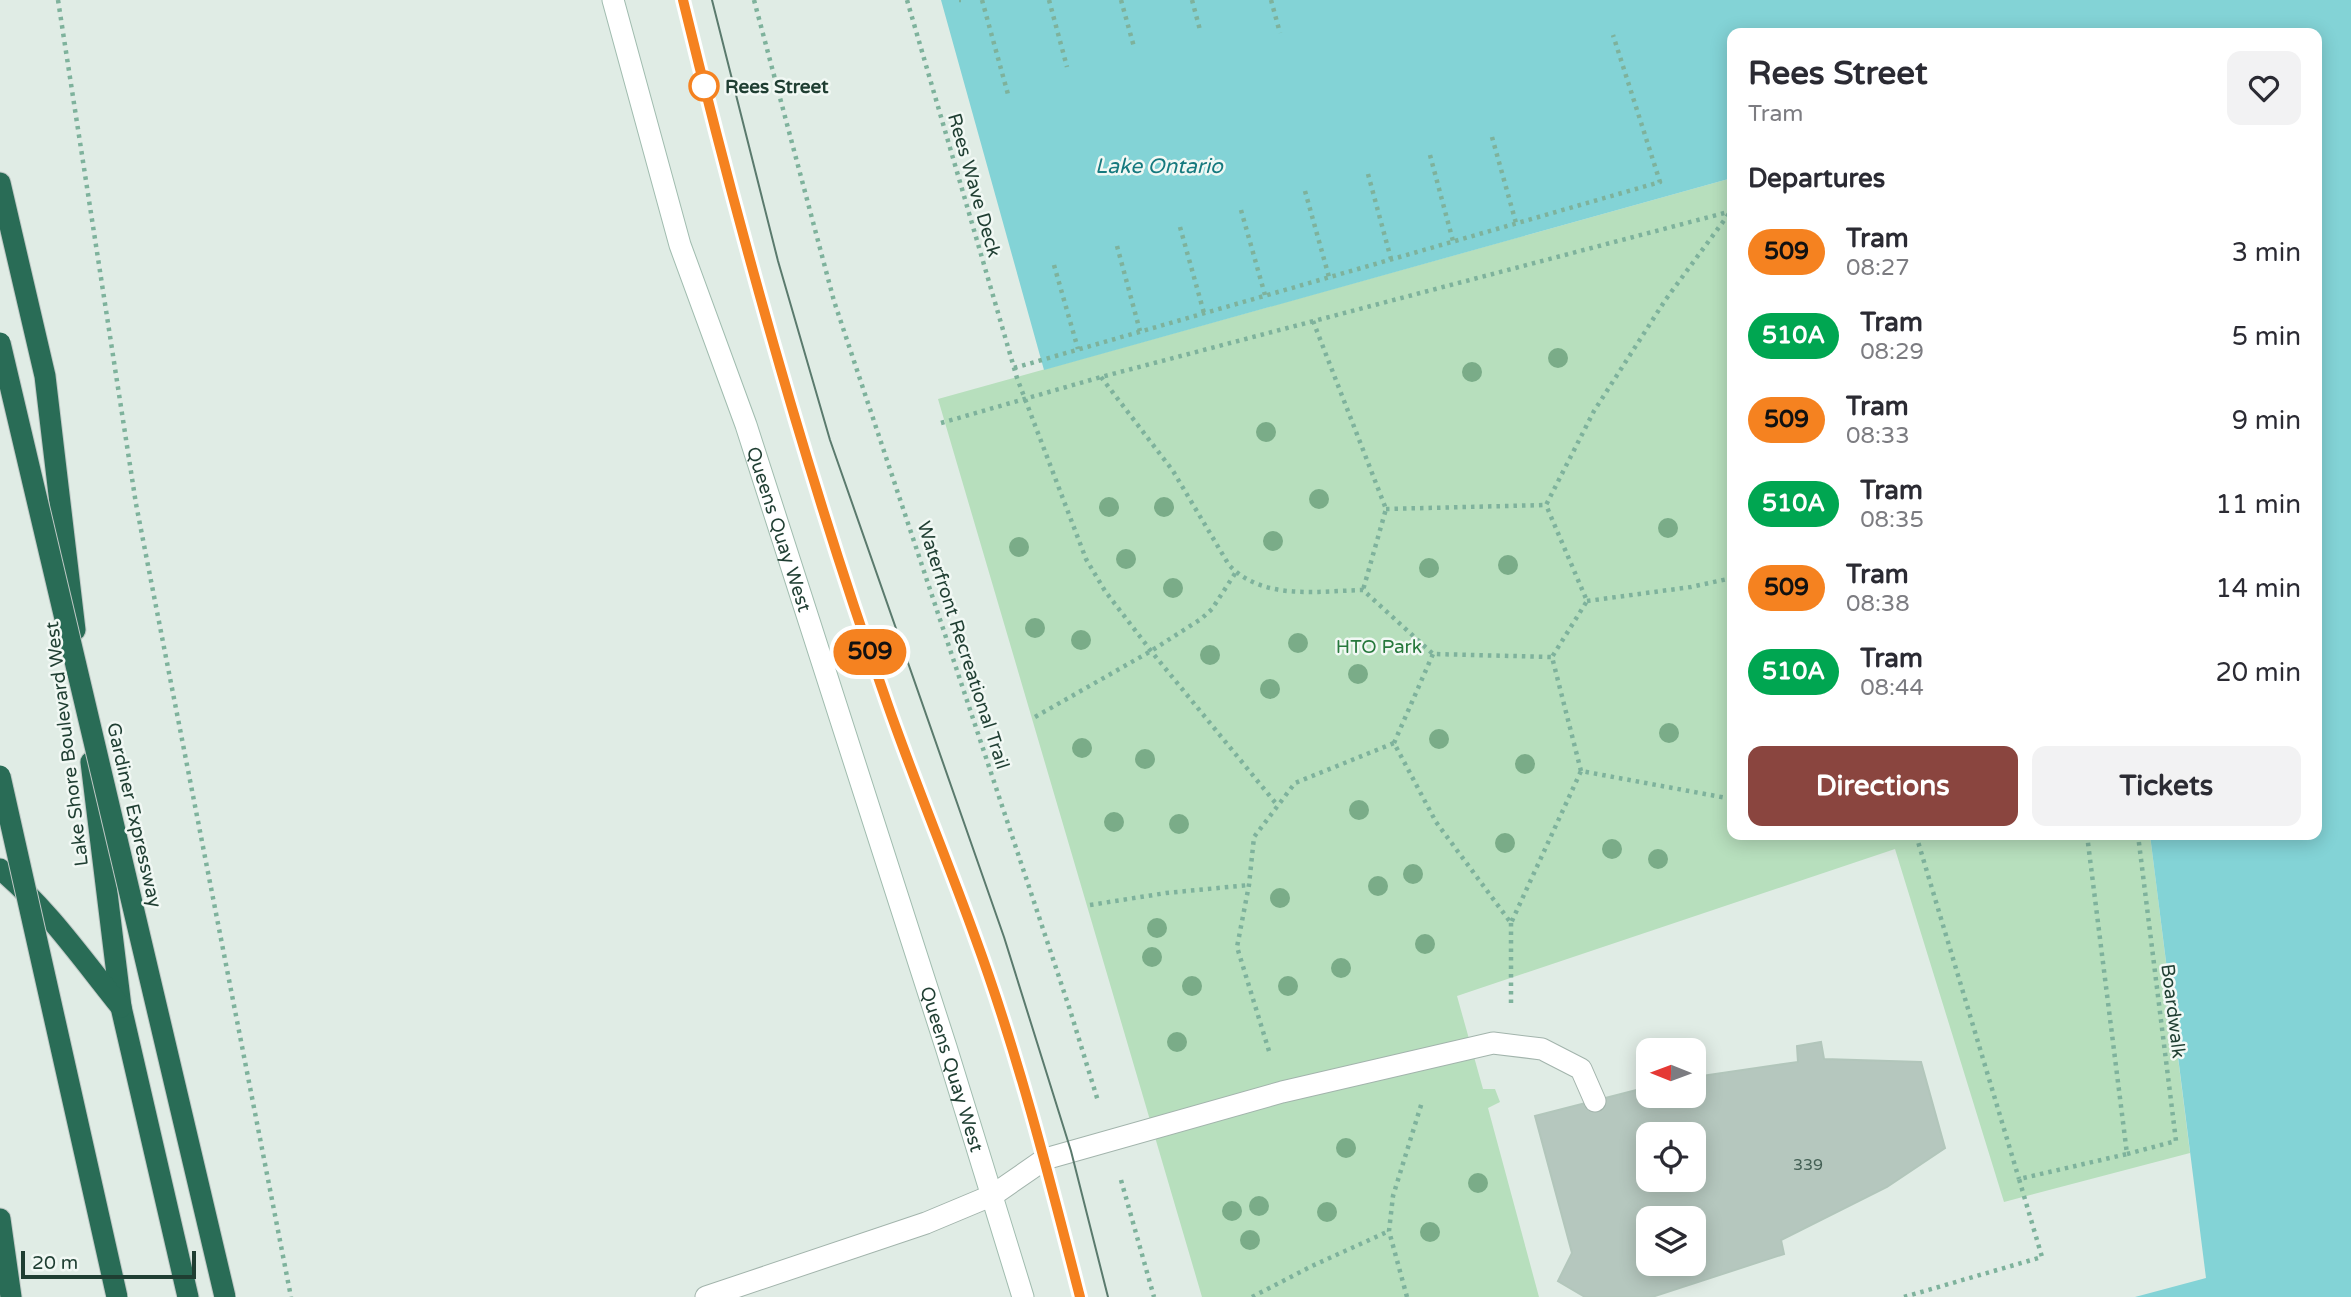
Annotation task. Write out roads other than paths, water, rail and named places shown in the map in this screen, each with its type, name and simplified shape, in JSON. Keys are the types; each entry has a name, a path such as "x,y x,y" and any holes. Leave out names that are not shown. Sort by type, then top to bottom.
{"highway":[{"name":"Lake Shore Boulevard West","path":"0,183 45,376 121,1007 188,1297"},
{"name":"Gardiner Expressway","path":"0,343 226,1297"},
{"path":"0,776 117,1297"},
{"path":"0,869 59,930 121,1007"},
{"path":"0,1219 11,1297"}],"main road":[{"name":"Queens Quay West","path":"613,0 680,245 746,425 993,1195 1023,1297"},
{"path":"706,1297 926,1223 993,1195 1045,1160 1110,1139 1282,1092 1493,1043 1542,1049 1581,1069 1595,1101"}],"water":[{"name":"Lake Ontario","path":"941,0 2351,0 2351,1297 2135,1297 2206,1278 2151,840 2322,840 2322,28 1727,28 1727,179 1044,370"}],"tram line":[{"name":"509","path":"683,0 751,268 802,446 884,696 976,939 1045,1160 1080,1297"},
{"path":"684,0 751,263 800,436 884,694 975,937 1005,1026 1080,1297"},
{"path":"712,0 778,261 830,440 1004,937 1071,1151 1108,1297"}],"place":[{"name":"Rees Street","path":"704,86"}],"park label":[{"name":"HTO Park","path":"1379,646"}]}
